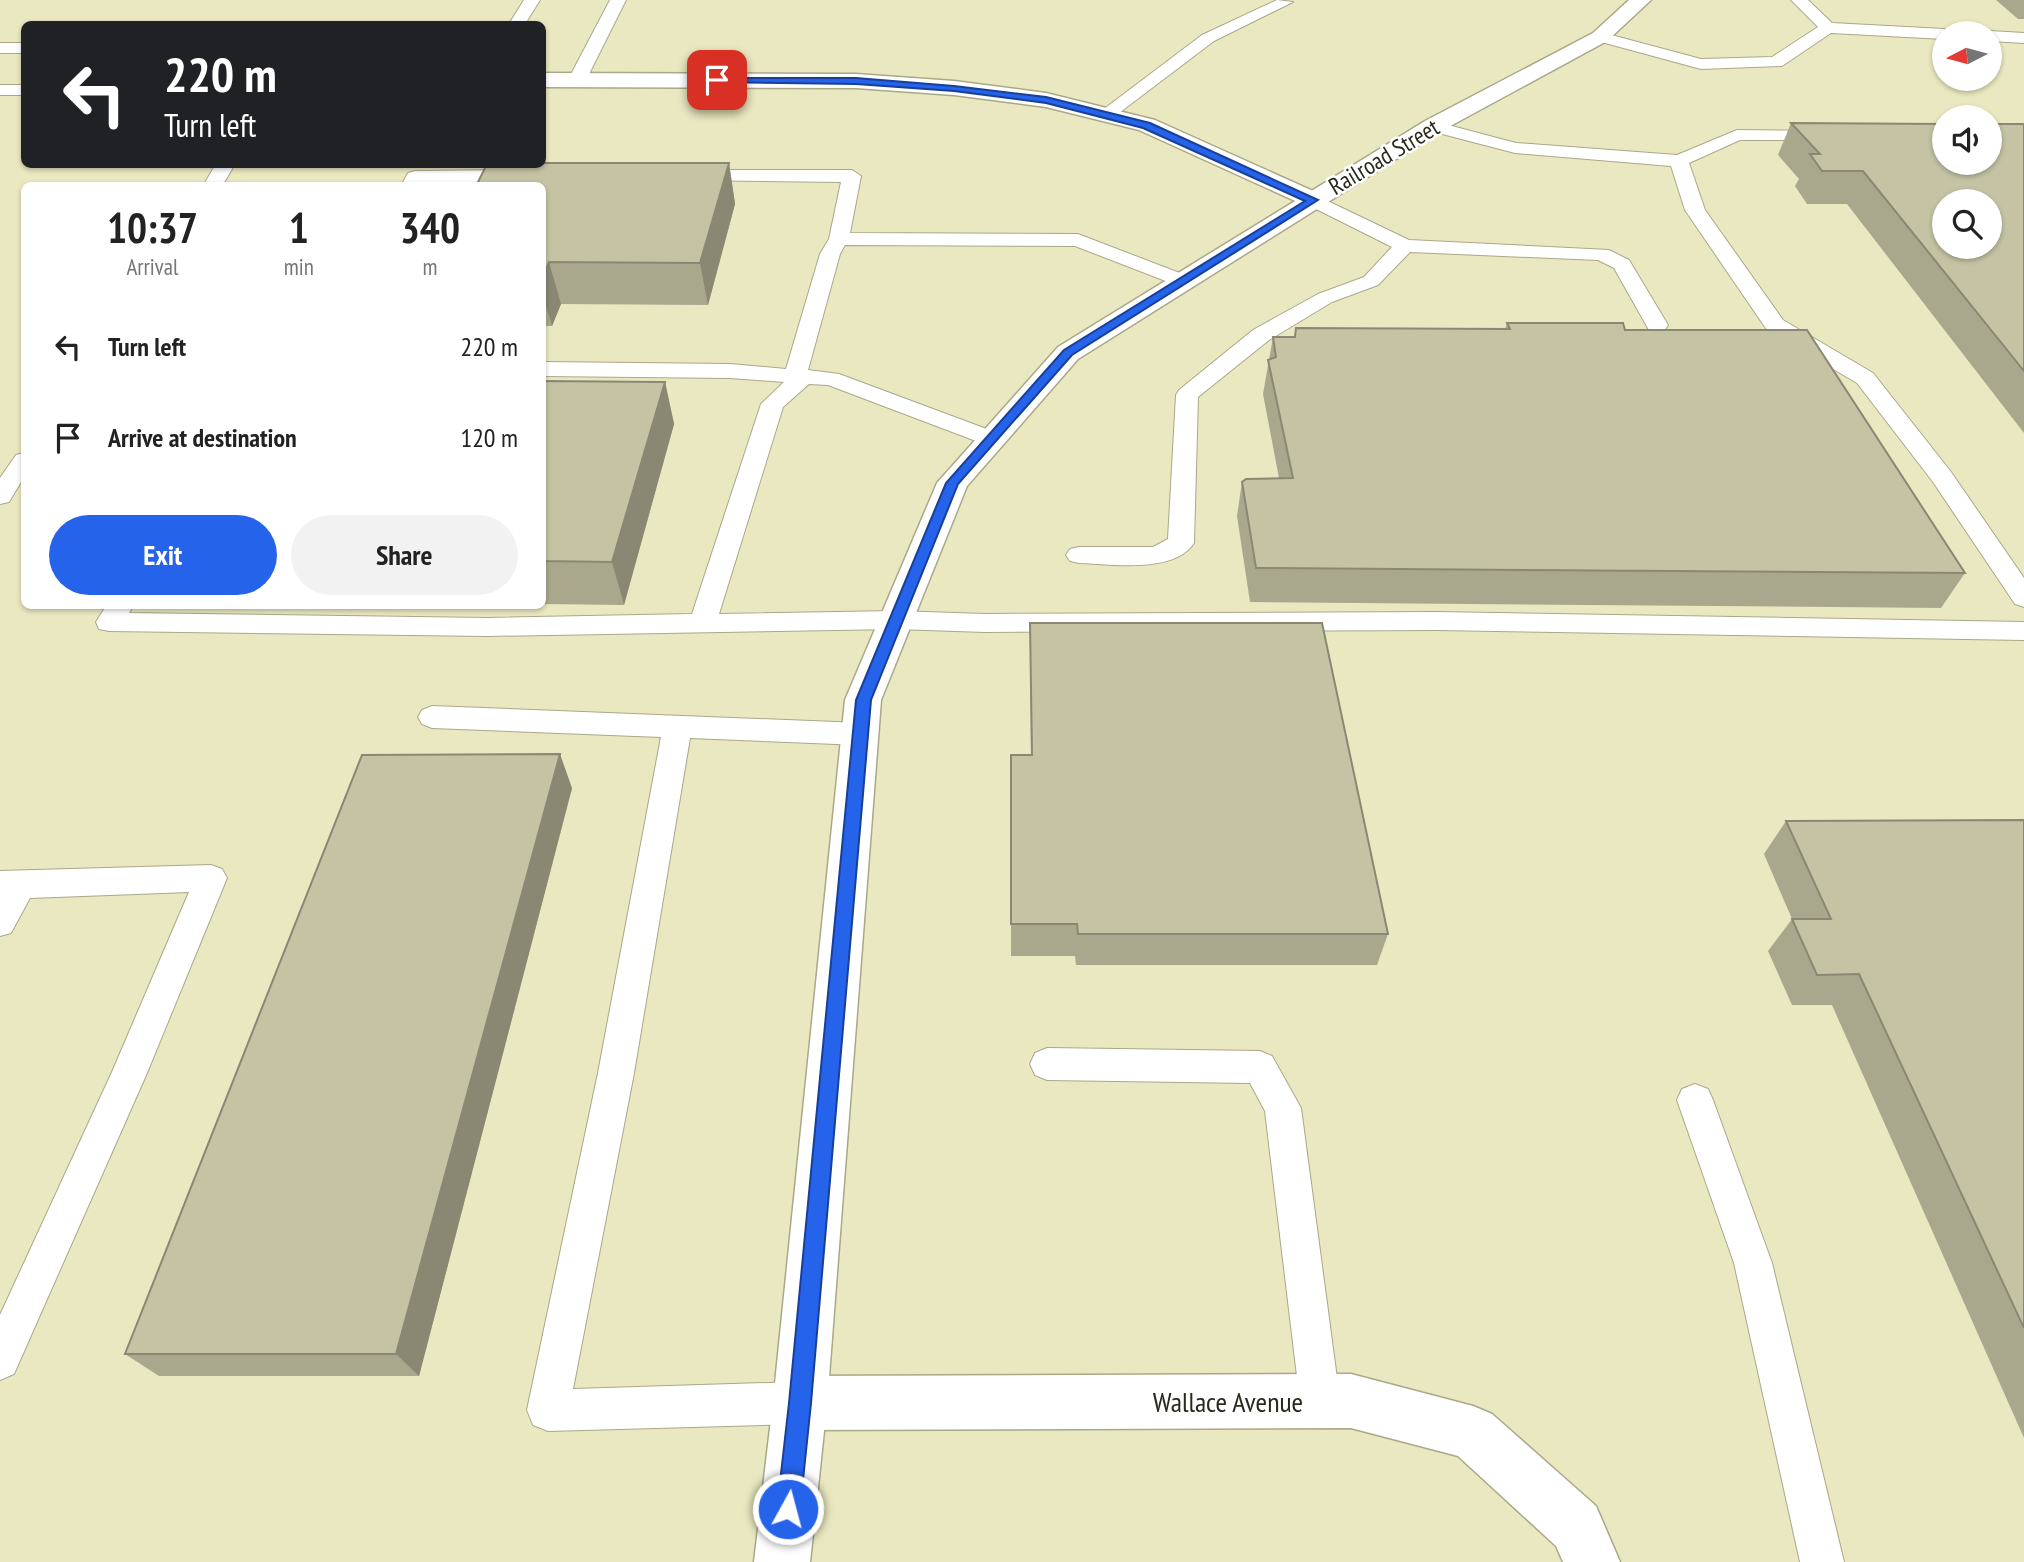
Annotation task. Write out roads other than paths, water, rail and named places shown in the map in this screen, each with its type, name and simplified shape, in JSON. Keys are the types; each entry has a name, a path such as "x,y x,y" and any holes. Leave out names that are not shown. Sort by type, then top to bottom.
{"street":[{"name":"Railroad Street","path":"782,1562 800,1403 863,700 953,483 1068,353 1433,126 1600,37 1641,0"},
{"path":"546,80 856,81 954,88 1046,100 1147,125 1313,200"},
{"name":"Wallace Avenue","path":"800,1403 1351,1401 1473,1433 1576,1525 1592,1562"}],"lane":[{"path":"519,21 532,0"},
{"path":"577,80 618,0"},
{"path":"1799,0 1828,28"},
{"path":"1105,115 1208,38 1285,2"},
{"path":"1600,37 1701,64 1776,62 1828,28 1932,33"},
{"path":"2002,37 2024,38"},
{"path":"0,48 21,48"},
{"path":"0,90 21,90"},
{"path":"1433,126 1515,148 1679,161 1737,135 1847,135"},
{"path":"1679,161 1695,210 1774,324 1865,377 1942,477 2024,598"},
{"path":"414,176 538,176"},
{"path":"675,176 852,176 839,239 830,254 800,376 772,404 703,623"},
{"path":"1313,200 1405,246 1602,254 1622,264 1657,325"},
{"path":"839,239 1079,240 1184,281"},
{"path":"1079,555 1157,556 1181,543 1187,395 1261,335 1325,298 1371,281 1405,246"},
{"path":"546,369 730,371 831,379 992,439"},
{"path":"0,496 21,464"},
{"path":"118,609 109,622 488,627 896,620 985,623 1437,621 2024,631"},
{"path":"432,717 861,734"},
{"path":"677,727 616,1073 548,1410 800,1403"},
{"path":"0,923 11,884 211,878 129,1073 0,1360"},
{"path":"1047,1063 1260,1067 1283,1108 1320,1401"},
{"path":"1695,1100 1752,1263 1822,1562"}]}
